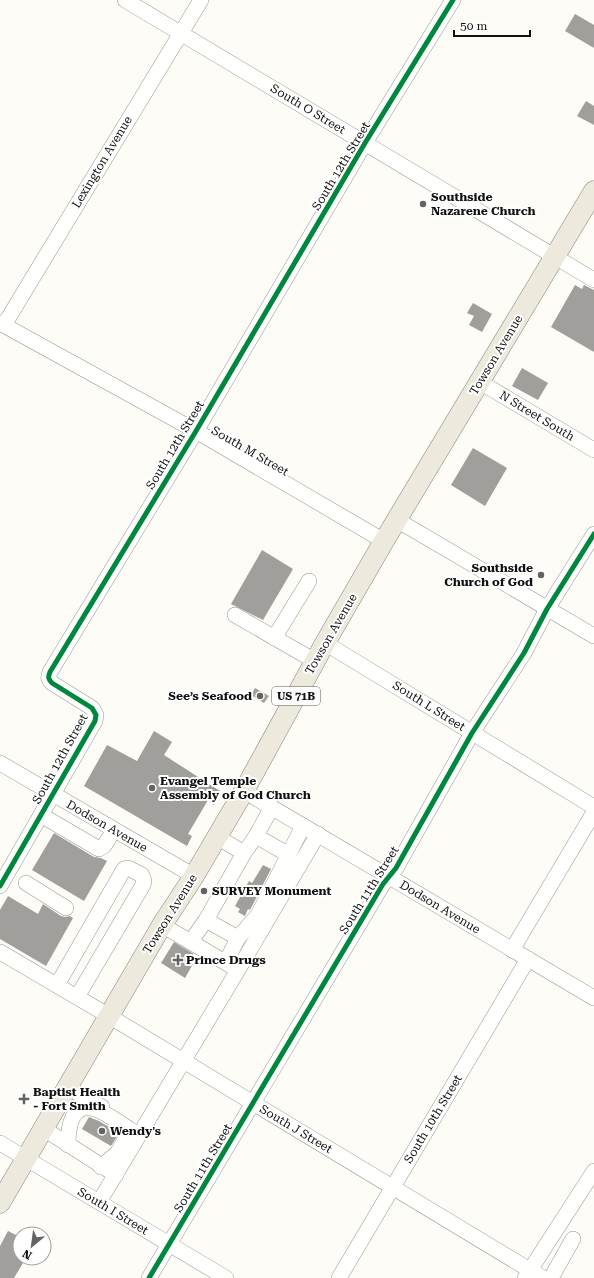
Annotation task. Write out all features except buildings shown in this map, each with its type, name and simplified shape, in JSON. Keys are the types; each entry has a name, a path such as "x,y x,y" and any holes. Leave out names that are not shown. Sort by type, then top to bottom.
{"main road":[{"name":"Towson Avenue","path":"0,1203 162,925 217,837 325,643 384,541 594,191"}],"street":[{"name":"South O Street","path":"125,0 594,280"},
{"name":"Lexington Avenue","path":"2,324 201,0"},
{"name":"South 12th Street","path":"0,886 17,878 41,815 95,721 96,715 92,708 52,683 48,676 50,672 196,431 365,143 453,0"},
{"name":"South M Street","path":"2,324 196,431 384,541"},
{"name":"N Street South","path":"480,382 594,450"},
{"path":"397,520 594,636"},
{"name":"South 11th Street","path":"150,1278 383,884 396,868 472,733 524,653 547,609 594,534"},
{"path":"274,638 308,581"},
{"path":"235,615 315,661"},
{"name":"South L Street","path":"325,643 594,807"},
{"name":"Dodson Avenue","path":"0,763 194,876"},
{"name":"Dodson Avenue","path":"244,790 594,998"},
{"path":"191,941 206,920 272,807"},
{"path":"512,950 594,812"},
{"path":"41,815 99,849 104,846 114,830"},
{"path":"232,966 238,938 258,916 303,826"},
{"path":"101,1167 118,1152 184,1061 232,966 318,834"},
{"path":"256,836 289,855"},
{"path":"217,837 244,853"},
{"path":"57,985 124,870 128,868 142,875 144,881 143,885 77,997"},
{"path":"17,878 66,908"},
{"path":"206,920 238,938"},
{"path":"162,925 232,966"},
{"name":"South J Street","path":"0,952 184,1061 393,1188 528,1274 543,1278"},
{"name":"South 10th Street","path":"339,1278 528,960"},
{"path":"66,969 86,981"},
{"path":"67,1088 136,1128"},
{"path":"68,1144 70,1122 75,1114 86,1107 96,1109 136,1128"},
{"path":"99,1202 116,1175 136,1128"},
{"path":"44,1129 101,1167 116,1175"},
{"name":"South I Street","path":"0,1143 226,1278"},
{"path":"528,1274 594,1171"},
{"path":"551,1278 573,1239"}],"cycle path":[{"path":"0,886 95,721 96,715 92,708 52,683 49,678 50,672 196,431 365,143 453,0"},
{"path":"149,1278 383,884 396,868 472,733 524,653 547,609 594,534"}],"place":[{"name":"Southside Nazarene Church","path":"423,204"},
{"name":"Southside Church of God","path":"541,575"},
{"name":"See’s Seafood","path":"260,696"},
{"name":"Evangel Temple Assembly of God Church","path":"152,788"},
{"name":"SURVEY Monument","path":"204,891"},
{"name":"Prince Drugs","path":"178,960"},
{"name":"Baptist Health - Fort Smith","path":"24,1099"},
{"name":"Wendy's","path":"102,1131"}]}
